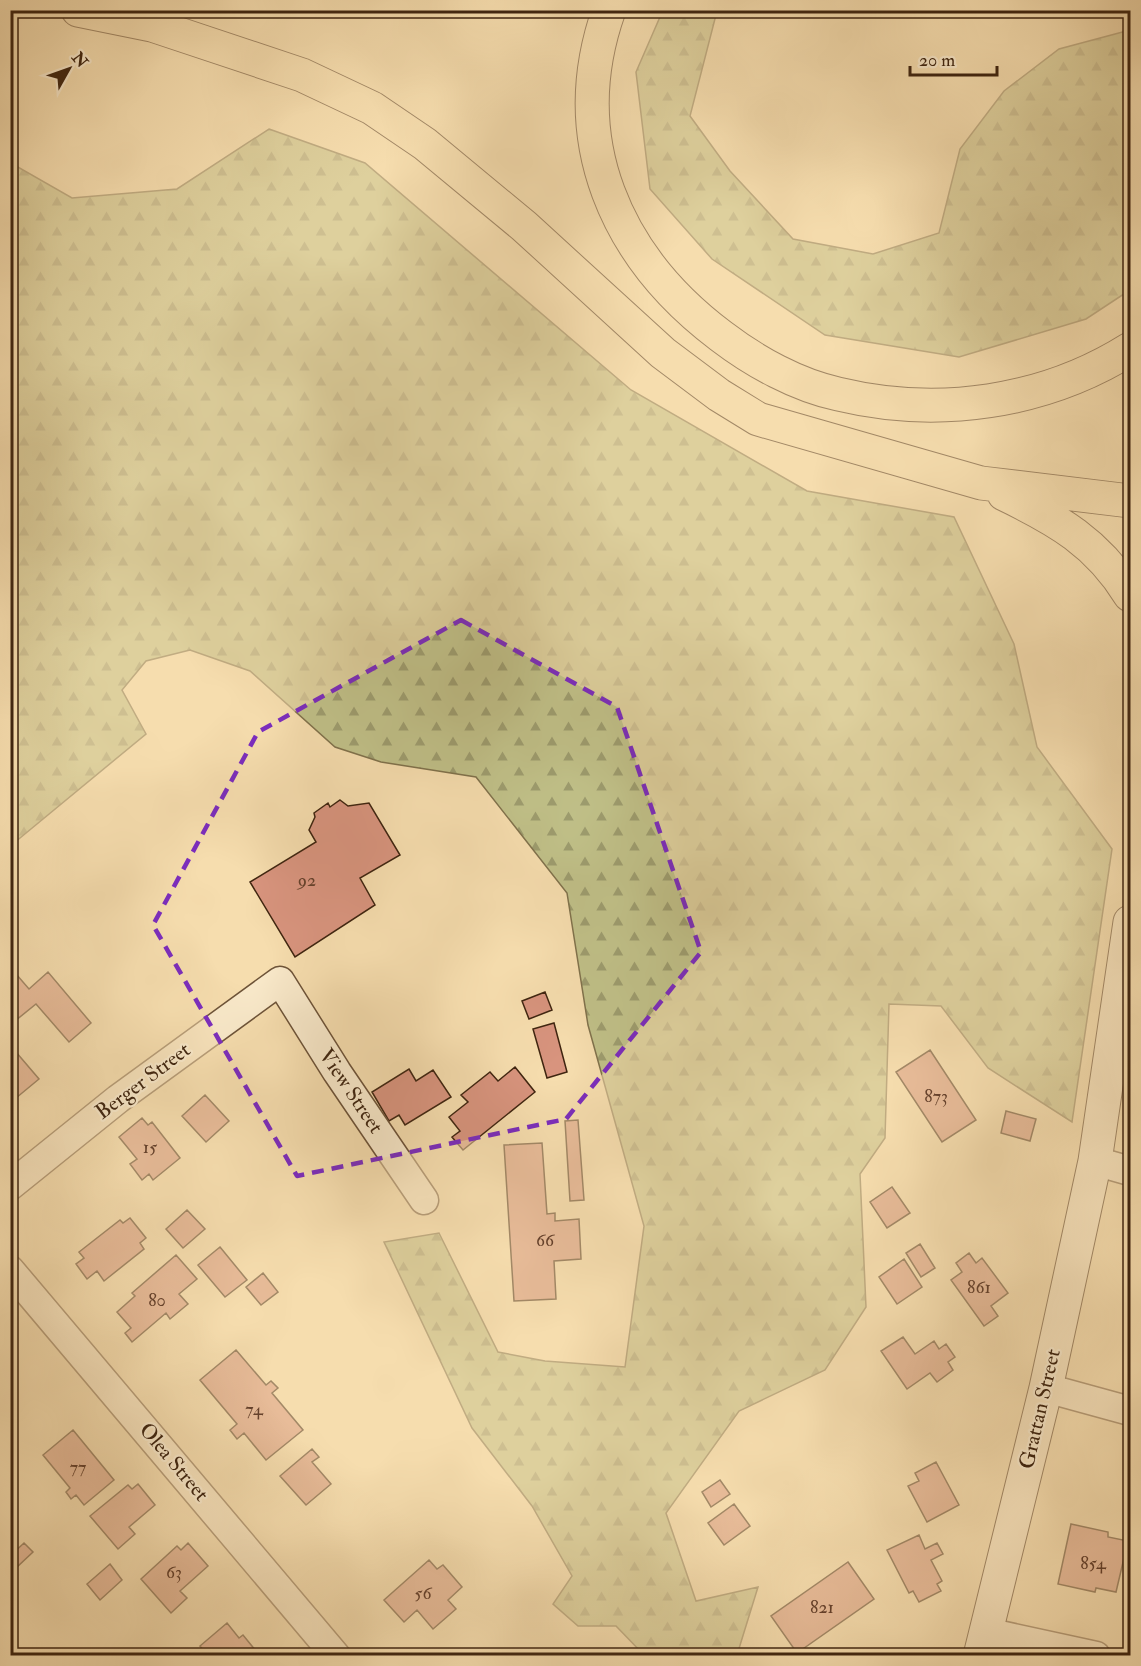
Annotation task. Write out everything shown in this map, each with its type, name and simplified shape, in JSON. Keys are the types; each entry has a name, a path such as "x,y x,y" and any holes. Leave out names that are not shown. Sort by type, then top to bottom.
{"highway":[{"path":"78,10 152,25 302,75 372,108 425,144 524,226 663,353 719,395 758,419 981,483 1131,501"},
{"path":"609,10 596,59 591,111 594,143 609,198 633,245 665,287 706,325 748,355 803,382 836,394 890,403 929,405 999,399 1043,388 1090,371 1131,349"},
{"path":"981,483 1054,518 1088,543 1119,577 1131,595"}],"main road":[{"name":"Grattan Street","path":"983,1644 1046,1389 1095,1161 1131,922"},
{"name":"Grattan Street","path":"1095,1161 1131,1053"}],"street":[{"name":"Berger Street","path":"10,1186 118,1099 280,981"},
{"name":"View Street","path":"280,981 337,1072 424,1200"},
{"path":"1095,1161 1131,1171"},
{"name":"Olea Street","path":"10,1269 336,1656"},
{"path":"1046,1389 1131,1411"},
{"path":"983,1644 1096,1656"}],"highlighted area":[{"path":"461,620 617,707 701,952 566,1119 297,1176 153,925 258,732"}],"green space":[{"path":"663,10 717,11 690,116 730,171 793,239 873,254 939,233 960,149 1004,91 1059,49 1130,30 1130,290 1086,319 959,357 825,335 712,259 650,189 636,72"},
{"path":"269,129 365,163 631,390 807,491 954,517 1014,644 1037,747 1112,849 1072,1122 988,1068 941,1006 889,1004 885,1138 860,1174 866,1307 825,1370 739,1411 666,1513 696,1601 758,1587 737,1655 644,1655 616,1626 578,1626 553,1604 572,1576 532,1506 472,1428 384,1242 439,1233 498,1352 545,1361 625,1367 644,1226 588,1025 567,893 476,777 381,762 335,747 250,671 190,650 146,661 122,690 146,734 14,843 11,842 11,163 72,198 177,189"}],"building":[{"path":"340,800 348,806 369,803 400,855 360,878 375,905 295,957 250,882 316,842 309,830 315,817 314,813 328,803 330,807"},
{"path":"10,967 29,989 48,972 91,1023 69,1042 36,1004 10,1025"},
{"path":"545,992 552,1010 529,1019 522,1001"},
{"path":"554,1023 567,1072 547,1078 533,1029"},
{"path":"10,1045 39,1079 10,1103"},
{"path":"930,1050 976,1120 942,1142 896,1072"},
{"path":"515,1067 535,1092 463,1150 452,1137 460,1131 449,1117 468,1102 461,1095 490,1072 498,1081"},
{"path":"409,1069 416,1081 433,1070 451,1097 405,1125 399,1115 389,1121 372,1092"},
{"path":"205,1095 229,1121 206,1142 182,1116"},
{"path":"1006,1111 1036,1119 1030,1141 1001,1133"},
{"path":"142,1118 148,1125 152,1122 180,1158 153,1180 149,1174 142,1180 130,1164 137,1159 119,1137"},
{"path":"578,1120 584,1200 570,1201 565,1121"},
{"path":"542,1143 547,1214 555,1213 555,1221 579,1219 581,1259 554,1261 556,1299 514,1301 504,1145"},
{"path":"892,1187 910,1213 887,1228 870,1202"},
{"path":"187,1210 205,1229 183,1248 166,1229"},
{"path":"130,1218 146,1238 140,1243 144,1249 104,1281 97,1271 87,1279 76,1264 84,1258 79,1252 120,1220 123,1223"},
{"path":"920,1244 935,1268 921,1277 906,1253"},
{"path":"220,1247 247,1280 225,1297 198,1265"},
{"path":"969,1253 976,1263 982,1258 1008,1293 991,1306 998,1316 984,1326 951,1280 962,1272 956,1263"},
{"path":"176,1255 197,1279 179,1294 188,1304 170,1319 166,1313 132,1342 125,1333 131,1328 117,1312 135,1296 132,1293"},
{"path":"904,1259 922,1287 897,1304 879,1277"},
{"path":"263,1273 278,1292 261,1305 246,1287"},
{"path":"903,1337 915,1354 934,1341 939,1349 946,1344 955,1357 948,1362 953,1370 937,1382 930,1373 907,1389 881,1351"},
{"path":"236,1350 266,1385 271,1381 278,1388 272,1393 303,1430 266,1460 244,1433 237,1439 230,1430 237,1424 200,1380"},
{"path":"73,1430 114,1480 84,1505 76,1495 71,1499 66,1492 70,1488 43,1455"},
{"path":"312,1449 319,1457 312,1462 331,1484 306,1505 280,1476"},
{"path":"936,1462 959,1505 927,1522 908,1486 919,1481 915,1473"},
{"path":"720,1480 730,1494 711,1507 702,1492"},
{"path":"138,1484 155,1505 129,1527 135,1534 118,1549 90,1516 128,1485 132,1489"},
{"path":"734,1504 750,1526 724,1545 708,1523"},
{"path":"1071,1524 1108,1532 1108,1537 1128,1541 1116,1592 1096,1588 1095,1592 1058,1584"},
{"path":"919,1535 925,1549 937,1543 943,1554 931,1560 942,1581 937,1584 941,1591 919,1602 913,1591 909,1593 887,1550"},
{"path":"24,1543 33,1552 17,1567 10,1556"},
{"path":"188,1543 208,1566 180,1591 187,1598 171,1613 141,1579 177,1546 181,1550"},
{"path":"429,1560 437,1569 443,1565 462,1587 448,1600 456,1609 433,1629 417,1610 404,1622 384,1600"},
{"path":"848,1562 874,1599 797,1653 771,1616"},
{"path":"110,1564 122,1580 100,1600 87,1584"},
{"path":"227,1623 239,1638 243,1635 260,1656 198,1656 204,1651 200,1646"}]}
